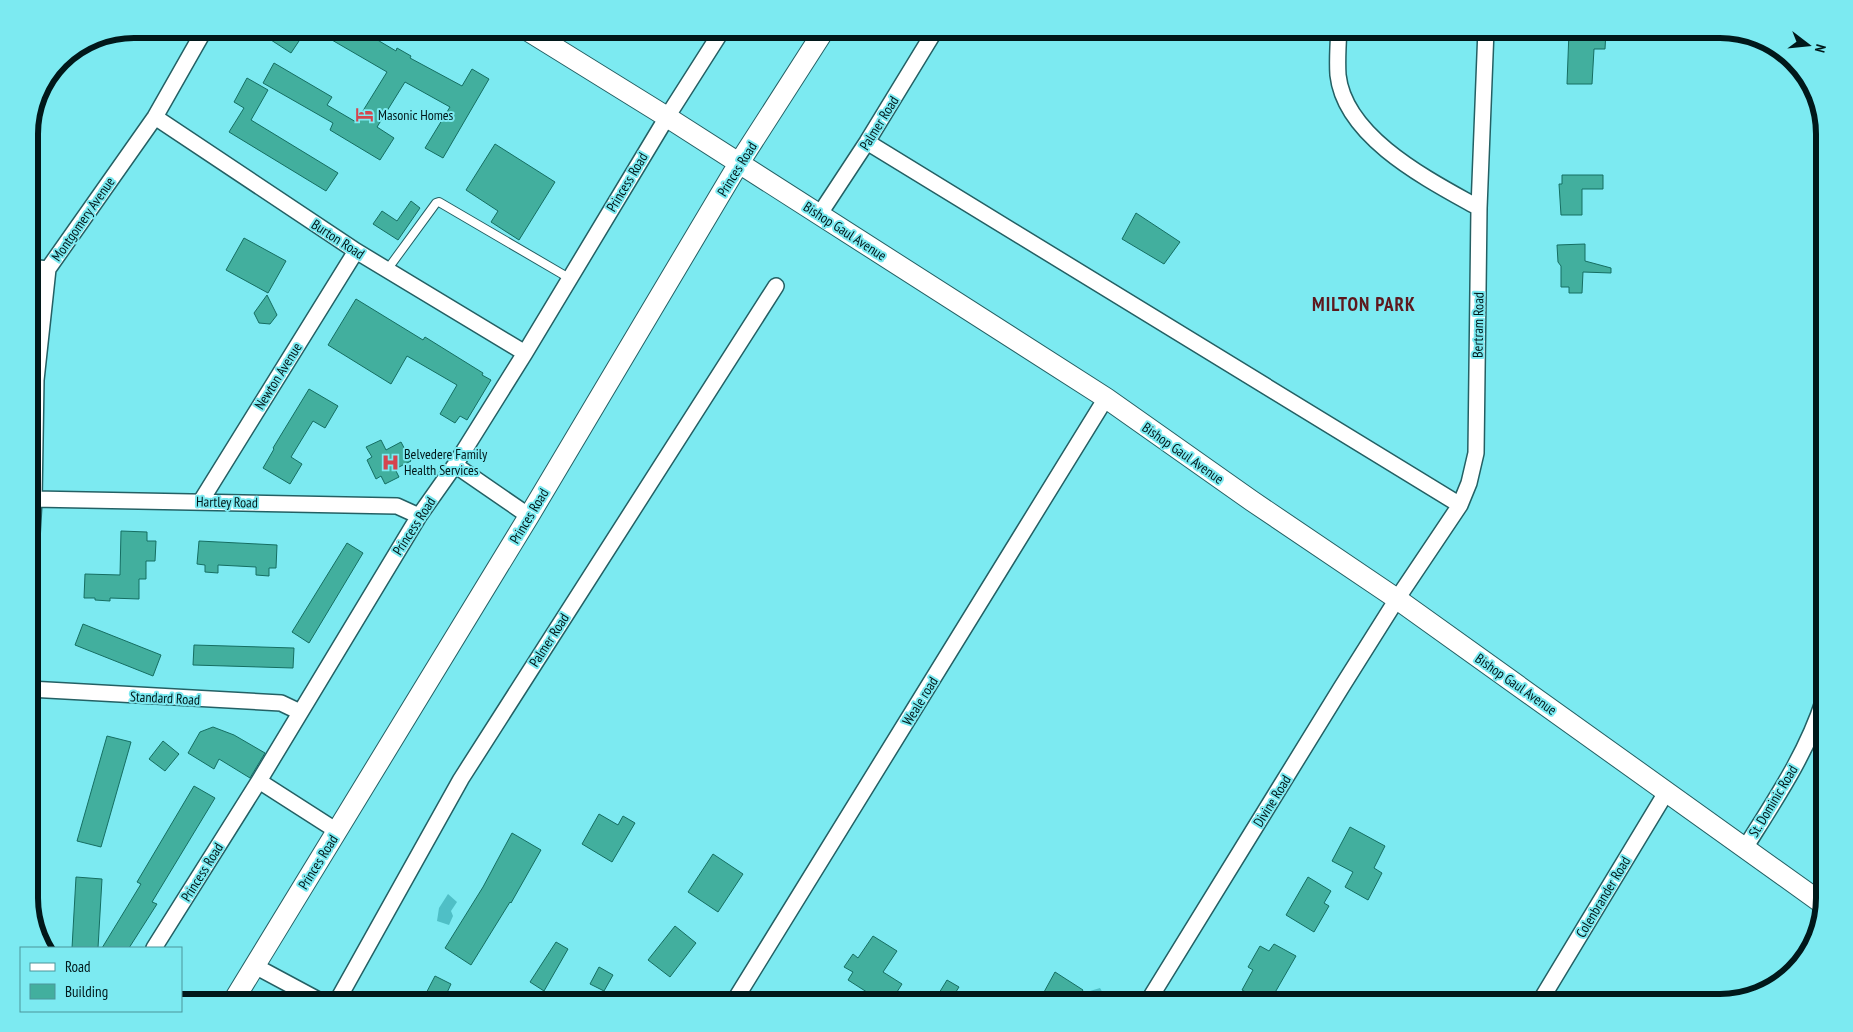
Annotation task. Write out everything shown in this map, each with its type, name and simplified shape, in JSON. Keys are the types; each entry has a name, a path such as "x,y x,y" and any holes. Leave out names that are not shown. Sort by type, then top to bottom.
{"main road":[{"name":"Bishop Gaul Avenue","path":"540,38 740,163 1106,398 1252,501 1397,599 1816,899"},
{"name":"Princes Road","path":"238,994 529,516 740,163 819,38"}],"street":[{"name":"Montgomery Avenue","path":"38,362 48,269 155,117 200,38"},
{"name":"Princess Road","path":"155,947 259,781 419,516 454,465 525,353 667,117 717,38"},
{"name":"Palmer Road","path":"819,215 867,142 931,38"},
{"path":"1338,38 1338,76 1348,107 1370,137 1439,186 1479,208"},
{"name":"Bertram Road","path":"1397,599 1460,505 1469,483 1476,453 1479,208 1486,38"},
{"name":"Burton Road","path":"155,117 356,251 525,353"},
{"path":"867,142 1460,505"},
{"name":"Newton Avenue","path":"201,501 356,251"},
{"path":"38,268 48,269"},
{"name":"Palmer Road","path":"341,994 460,779 776,286"},
{"name":"Weale road","path":"739,994 1106,398"},
{"path":"454,465 529,516"},
{"name":"Hartley Road","path":"38,499 397,506 419,516"},
{"name":"Divine Road","path":"1153,994 1397,599"},
{"name":"Standard Road","path":"38,690 281,703 300,712"},
{"name":"St. Dominic Road","path":"1745,848 1794,770 1816,726"},
{"path":"259,781 337,831"},
{"name":"Colenbrander Road","path":"1544,994 1667,791"},
{"path":"255,966 307,994"}],"lane":[{"path":"388,270 436,203 439,202 570,278"}],"water":[{"path":"448,894 457,902 451,911 453,916 449,925 437,921 439,908"},
{"path":"1100,988 1103,994 1080,994"}],"building":[{"path":"272,38 301,38 291,53 271,40"},
{"path":"328,38 374,38 396,51 397,48 411,56 410,58 462,86 472,69 489,79 443,158 425,148 450,107 405,82 377,127 394,138 380,160 330,130 333,123 263,83 274,63 332,97 327,105 356,122 387,72"},
{"path":"1569,38 1606,38 1605,49 1594,49 1592,84 1567,84"},
{"path":"247,78 268,90 251,120 338,173 326,191 229,132 244,108 234,102"},
{"path":"495,144 555,182 519,240 491,222 498,211 466,190"},
{"path":"1562,175 1603,175 1603,189 1582,189 1582,215 1561,215 1559,184 1562,184"},
{"path":"411,201 420,208 398,240 373,224 382,211 397,221"},
{"path":"1136,213 1180,242 1164,264 1122,239"},
{"path":"244,238 286,261 268,293 226,270"},
{"path":"1585,244 1585,261 1611,268 1611,273 1583,272 1582,293 1569,293 1569,287 1561,287 1561,266 1558,262 1557,245"},
{"path":"267,295 277,315 270,324 259,323 254,313"},
{"path":"356,299 423,340 425,337 491,380 467,420 460,416 455,423 440,414 457,385 407,356 391,384 328,345"},
{"path":"309,389 338,406 325,428 313,421 291,457 302,464 290,484 263,468"},
{"path":"381,440 386,450 401,442 411,461 395,469 399,477 385,484 381,476 376,479 367,460 372,457 366,447"},
{"path":"121,531 147,532 147,541 156,541 155,561 146,561 146,579 139,579 139,599 110,598 110,601 84,598 85,574 120,575"},
{"path":"199,541 277,545 276,568 269,568 269,576 256,575 256,567 218,565 218,573 205,572 205,565 197,564"},
{"path":"347,543 363,553 309,643 292,632"},
{"path":"83,624 161,655 153,676 75,645"},
{"path":"194,645 294,648 293,668 193,665"},
{"path":"213,727 234,735 265,753 250,778 219,759 214,769 188,753 200,732"},
{"path":"107,736 131,742 101,847 77,841"},
{"path":"163,741 179,754 165,771 149,759"},
{"path":"194,786 215,798 152,902 157,904 130,947 103,947 141,884 137,882"},
{"path":"599,814 618,825 623,816 635,823 612,862 582,844"},
{"path":"1350,827 1385,846 1374,868 1382,873 1368,900 1345,887 1353,872 1332,861"},
{"path":"512,833 541,850 511,903 471,965 445,948 483,887"},
{"path":"713,854 743,874 718,912 688,892"},
{"path":"76,877 102,879 98,947 72,947"},
{"path":"1308,877 1331,891 1324,903 1329,906 1314,932 1286,915"},
{"path":"675,926 696,943 670,977 648,960"},
{"path":"873,936 897,951 883,972 902,984 896,994 870,994 848,980 853,972 844,967 853,954 858,958"},
{"path":"556,942 568,949 544,991 530,982"},
{"path":"1274,944 1296,956 1274,994 1249,994 1242,990 1253,970 1248,967 1260,946 1269,951"},
{"path":"599,967 613,975 604,991 590,984"},
{"path":"1055,972 1083,990 1081,994 1043,994"},
{"path":"435,976 451,984 446,994 426,994"},
{"path":"947,980 959,987 955,994 938,994"}],"place":[{"name":"Masonic Homes","path":"364,115"},
{"name":"Belvedere Family Health Services","path":"390,462"}],"district":[{"name":"MILTON PARK","path":"1364,304"}]}
